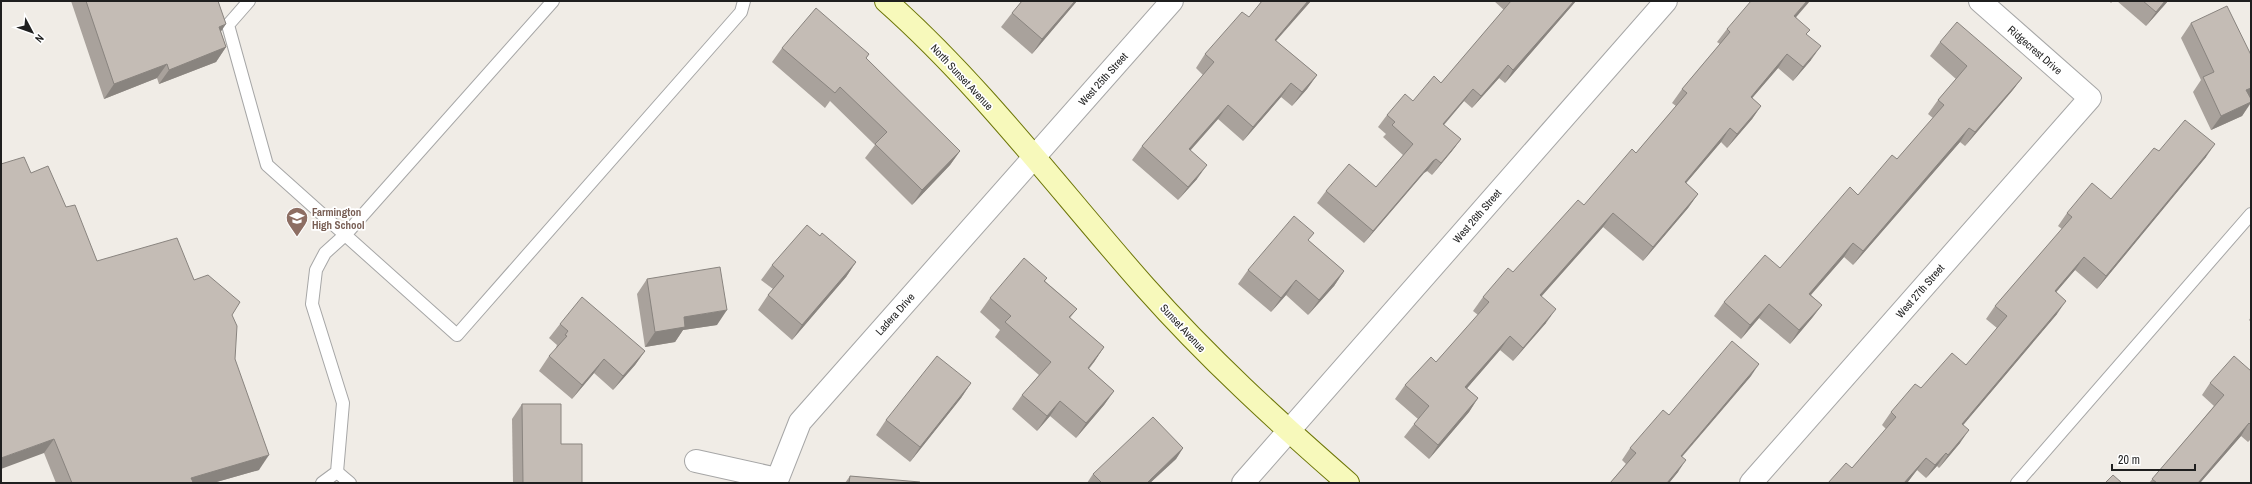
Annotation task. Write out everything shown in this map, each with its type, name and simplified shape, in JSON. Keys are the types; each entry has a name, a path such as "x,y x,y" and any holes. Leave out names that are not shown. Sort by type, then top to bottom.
{"street":[{"name":"North Sunset Avenue","path":"886,1 966,80 1033,158"},
{"name":"West 25th Street","path":"1033,158 1172,1"},
{"name":"West 26th Street","path":"1243,483 1666,1"},
{"name":"Ridgecrest Drive","path":"1980,1 2090,98"},
{"name":"West 27th Street","path":"1751,483 2090,98"},
{"name":"Sunset Avenue","path":"1033,158 1189,335 1288,431 1348,483"},
{"name":"Ladera Drive","path":"777,481 800,422 1033,158"},
{"path":"696,461 777,481"}],"lane":[{"path":"249,1 228,25 267,165 346,234 457,335 717,39 740,12 744,1"},
{"path":"322,483 337,472 343,403 312,304 316,270 325,253 346,234 552,1"},
{"path":"2017,483 2251,214"},
{"path":"337,472 350,483"}],"building":[{"path":"86,1 218,1 226,24 219,27 226,47 169,70 167,64 114,84"},
{"path":"1022,1 1075,1 1042,39 1012,13"},
{"path":"1262,1 1308,1 1275,40 1317,75 1302,92 1291,83 1253,127 1228,105 1189,149 1207,165 1188,187 1142,146 1214,62 1205,54 1242,12 1249,17"},
{"path":"1511,1 1574,1 1513,70 1508,65 1481,96 1473,89 1443,124 1461,139 1441,163 1436,159 1433,161 1373,231 1326,191 1349,164 1376,187 1413,144 1392,125 1395,122 1387,115 1405,94 1413,101 1434,76 1441,83"},
{"path":"1751,1 1807,1 1794,16 1810,30 1806,34 1821,46 1803,67 1787,54 1751,97 1761,106 1737,134 1730,128 1685,182 1698,194 1653,247 1613,213 1540,295 1556,309 1523,348 1510,336 1465,387 1478,398 1438,445 1414,424 1429,406 1405,385 1431,357 1436,362 1489,302 1483,297 1508,268 1513,272 1578,200 1584,205 1632,149 1636,153 1687,93 1682,89 1730,32 1727,29"},
{"path":"2143,1 2165,1 2156,12"},
{"path":"2227,6 2251,55 2251,88 2246,90 2251,102 2221,116 2203,77 2214,72 2191,23"},
{"path":"816,8 869,54 866,58 960,151 922,190 875,144 887,132 840,87 835,93 782,48"},
{"path":"1957,22 2022,78 1975,132 1969,128 1863,251 1853,243 1809,294 1822,305 1799,330 1769,304 1750,325 1724,302 1765,255 1780,268 1850,187 1858,195 1892,155 1897,159 1944,105 1938,100 1967,66 1940,42"},
{"path":"2185,120 2215,144 2106,276 2084,257 2055,291 2066,301 1962,424 1969,430 1948,455 1946,453 1935,465 1926,458 1904,483 1828,483 1846,463 1852,468 1896,417 1891,412 1915,384 1921,388 1952,353 1966,365 2007,316 1995,306 2072,217 2067,213 2092,183 2111,199 2154,148 2159,151"},
{"path":"24,157 31,173 48,166 66,207 75,205 97,261 177,238 194,280 208,275 240,302 232,315 237,326 235,359 269,455 191,478 193,482 190,483 72,483 54,439 1,458 1,164"},
{"path":"1294,216 1314,233 1308,240 1344,271 1319,300 1296,280 1281,298 1248,270"},
{"path":"807,225 820,236 822,233 856,262 802,325 768,295 784,276 772,265"},
{"path":"1024,258 1047,278 1044,281 1077,309 1069,317 1104,347 1088,368 1114,391 1086,423 1060,401 1047,416 1022,395 1051,362 1005,322 1011,316 990,298"},
{"path":"720,267 727,310 684,317 685,327 655,332 647,279"},
{"path":"582,297 645,351 623,376 604,359 582,385 549,356 567,336 565,335 568,331 560,324"},
{"path":"1732,341 1759,364 1681,456 1686,460 1667,483 1610,483 1636,453 1630,448 1663,410 1669,415"},
{"path":"937,356 971,383 920,447 886,420"},
{"path":"2234,356 2251,371 2251,425 2249,423 2198,483 2157,483 2152,479 2224,395 2210,383"},
{"path":"522,404 561,404 561,444 582,444 582,483 523,483"},
{"path":"1153,417 1183,448 1148,482 1149,483 1102,483 1093,474"},
{"path":"2113,475 2122,483 2105,483"},
{"path":"850,476 920,482 920,483 849,483"}],"place":[{"name":"Farmington High School","path":"297,238"}]}
